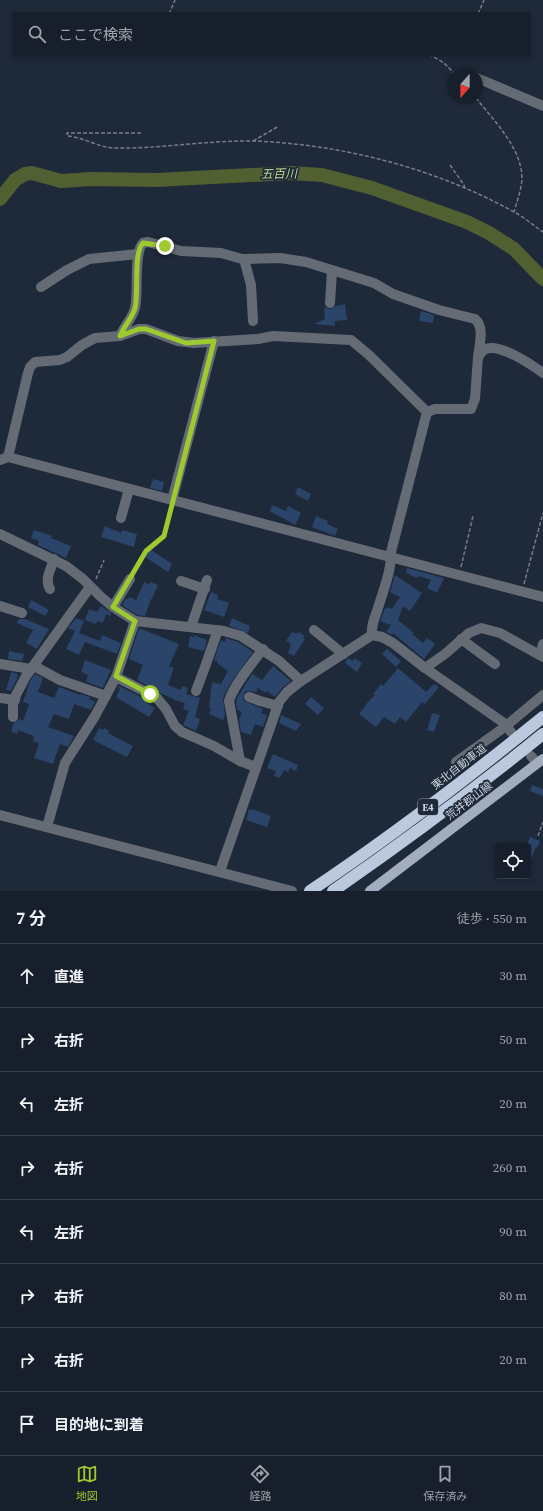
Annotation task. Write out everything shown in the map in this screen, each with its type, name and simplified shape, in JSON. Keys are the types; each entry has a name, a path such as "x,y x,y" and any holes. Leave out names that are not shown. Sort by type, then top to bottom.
{"highway":[{"name":"東北自動車道","path":"310,891 374,847 462,782 543,717"},
{"name":"E4","path":"333,891 457,802 543,734"}],"main road":[{"name":"荒井郡山線","path":"370,891 537,759"}],"street":[{"path":"483,81 543,106"},
{"path":"120,336 135,308 138,254 143,243 148,242 181,251 222,253 244,259 292,259 306,262 374,283 393,294 479,322 481,328 475,399 471,409 435,409 427,412"},
{"path":"42,287 68,270 89,259 138,254"},
{"path":"244,259 250,285 253,321"},
{"path":"330,302 332,271"},
{"path":"427,412 369,355 351,340 273,336 258,339 186,343 146,329 139,329 120,336 102,337 90,340 67,357 60,360 35,362 28,373 4,458 172,500 543,597"},
{"path":"172,500 214,341"},
{"path":"478,357 483,350 495,348 508,352 543,373"},
{"path":"372,635 373,622 391,557 391,552 427,412"},
{"path":"121,518 129,489"},
{"path":"0,534 54,559 73,570 113,607 135,621 230,632 241,636 263,649 301,681"},
{"path":"50,589 47,578 54,559"},
{"path":"113,607 130,579"},
{"path":"181,582 206,585 191,627"},
{"path":"13,717 15,700 20,687 32,667 91,588"},
{"path":"0,606 22,613"},
{"path":"47,827 65,763 106,696 116,676 135,621"},
{"path":"426,668 474,630 485,628 500,633 541,656 543,644"},
{"path":"196,691 218,630"},
{"path":"314,630 343,654"},
{"path":"220,871 278,706 283,696 301,681 372,635 382,637 393,643 509,729"},
{"path":"461,639 495,664"},
{"path":"240,761 229,701 238,684 263,649"},
{"path":"0,664 32,667 60,680 106,696"},
{"path":"116,676 156,697 166,708 176,726 182,732 214,746 240,761 256,768"},
{"path":"456,762 509,729 543,695"},
{"path":"249,697 260,702 278,706"},
{"path":"0,698 15,700"},
{"path":"0,815 220,871 292,891"}],"path":[{"path":"170,12 175,0"},
{"path":"479,12 484,0"},
{"path":"432,56 449,68"},
{"path":"481,104 503,133 519,159 522,178 521,188 514,212"},
{"path":"252,141 280,126"},
{"path":"141,133 67,133 67,136 76,136 112,148 252,141 321,147 376,158 399,164 465,189 514,212 543,232"},
{"path":"450,165 464,184 465,189"},
{"path":"130,579 146,551 164,536 172,500"},
{"path":"522,591 543,513"},
{"path":"459,575 473,516"},
{"path":"91,588 104,560"},
{"path":"538,836 543,822"}],"building":[{"path":"345,304 347,320 335,321 335,326 314,324 325,319 324,307 330,309"},
{"path":"421,311 434,315 433,323 419,321"},
{"path":"153,479 164,482 162,491 150,488"},
{"path":"298,487 311,494 308,501 295,494"},
{"path":"272,505 286,511 288,506 301,513 295,525 270,511"},
{"path":"316,516 328,521 327,524 338,529 335,536 312,527"},
{"path":"105,526 121,533 122,530 137,534 134,547 101,537"},
{"path":"34,530 52,536 51,538 71,546 66,558 38,545 39,541 31,538"},
{"path":"150,549 172,564 168,572 145,557"},
{"path":"407,568 444,578 437,593 427,588 431,580 418,576 417,578 406,573"},
{"path":"395,575 422,593 410,611 403,606 398,620 414,633 412,634 423,643 427,638 435,644 424,659 393,633 392,635 386,632 391,625 380,621 385,608 387,609 388,607 392,609 400,597 390,592"},
{"path":"144,582 149,585 150,582 158,585 145,616 137,615 122,605 126,598 128,599 129,597 136,600"},
{"path":"211,592 218,595 217,599 229,603 224,617 204,610"},
{"path":"31,600 49,610 45,616 28,607"},
{"path":"101,606 111,613 110,616 106,614 103,623 97,621 96,624 85,620 89,609 97,612"},
{"path":"76,618 84,621 79,633 100,641 102,635 121,643 117,654 85,642 79,655 66,649 75,631 68,628"},
{"path":"232,618 250,626 248,633 229,626"},
{"path":"19,619 25,619 49,629 37,649 26,643 33,630 17,623"},
{"path":"139,628 179,644 169,666 174,668 168,685 181,690 182,686 188,688 186,694 200,698 195,717 200,719 196,731 183,725 189,711 183,709 185,703 174,700 137,680 143,665 129,659"},
{"path":"292,632 297,634 299,632 305,636 303,638 305,639 294,656 288,653 291,644 286,641"},
{"path":"194,635 207,640 204,651 188,647 190,636 194,637"},
{"path":"226,638 238,642 253,652 225,693 223,699 225,715 223,720 209,714 211,709 209,708 212,682 221,684 228,671 214,660 221,640 225,642"},
{"path":"387,649 401,661 396,667 382,654"},
{"path":"9,651 24,654 22,661 8,659"},
{"path":"348,658 353,661 354,658 362,663 357,672 345,663"},
{"path":"85,660 111,670 103,688 86,682 88,675 81,672"},
{"path":"273,666 291,681 282,688 275,697 267,691 266,693 258,688 256,692 245,692 243,698 244,701 263,709 261,713 267,715 263,727 255,724 251,735 241,732 239,720 242,712 237,710 237,698 252,674 262,680"},
{"path":"398,668 426,692 434,684 439,687 425,704 422,702 406,722 400,717 395,724 384,717 376,727 359,714 375,695 373,694 381,684 383,686"},
{"path":"11,672 18,674 11,691 6,690"},
{"path":"35,674 43,678 38,692 54,698 59,687 90,697 89,699 95,702 91,710 74,704 69,719 54,714 48,727 74,736 68,747 60,744 53,764 34,758 39,743 33,741 34,736 18,730 17,734 11,731 14,723 19,719 23,721 29,704 23,702 30,681"},
{"path":"119,686 146,700 145,702 155,708 149,717 116,697 120,689 118,688"},
{"path":"311,697 324,708 318,715 305,704"},
{"path":"432,713 440,715 434,732 427,730"},
{"path":"281,715 301,724 296,731 279,723"},
{"path":"99,728 103,730 104,728 109,731 108,733 133,746 127,757 93,740"},
{"path":"273,754 298,765 296,771 290,768 288,772 284,770 280,778 274,776 276,771 267,768"},
{"path":"532,785 543,789 543,796 530,791"},
{"path":"249,809 253,809 271,816 267,827 246,820"},
{"path":"530,837 540,841 531,859 531,843 527,843"}],"waterway":[{"name":"五百川","path":"0,199 15,180 25,174 32,173 61,181 92,179 156,180 291,173 322,175 372,188 467,222 489,233 514,249 543,279"}],"route":[{"path":"150,694 116,676 135,621 113,607 146,551 164,536 214,341 186,343 146,329 139,329 120,336 135,308 138,254 141,245 148,242 165,246"}]}
